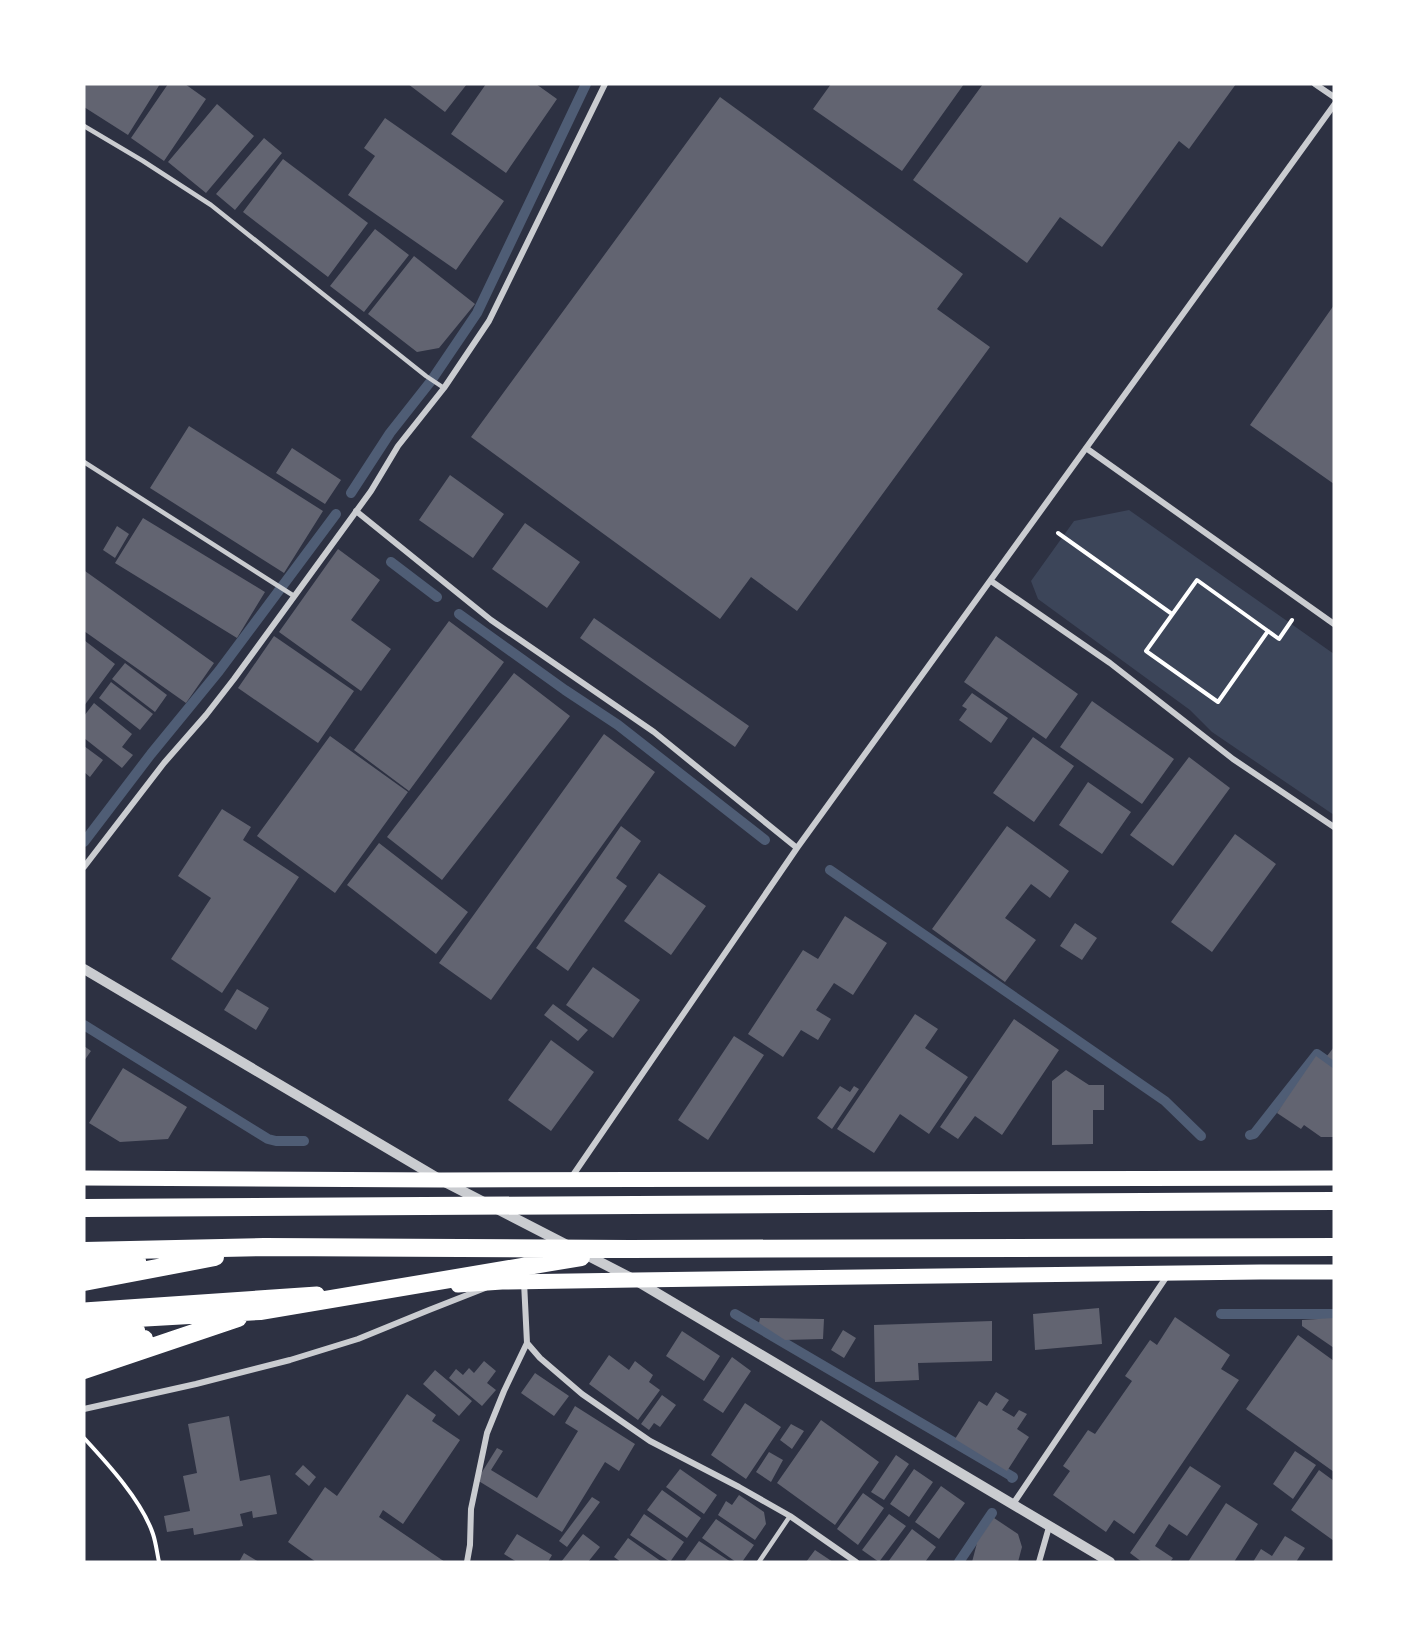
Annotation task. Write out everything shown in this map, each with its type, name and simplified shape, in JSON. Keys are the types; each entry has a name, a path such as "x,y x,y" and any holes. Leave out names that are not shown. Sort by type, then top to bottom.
{"highway":[{"path":"84,1208 1334,1202"},
{"path":"84,1251 264,1247 630,1249 1334,1247"},
{"path":"84,1267 264,1247"},
{"path":"84,1282 264,1247"},
{"path":"84,1338 630,1249"},
{"path":"84,1321 260,1311"},
{"path":"84,1353 260,1311"},
{"path":"84,1370 260,1311"}],"main road":[{"path":"84,1178 570,1180 1334,1178"},
{"path":"84,1310 502,1282 1334,1272"}],"street":[{"path":"84,867 164,763 234,680 371,491 398,446 444,388 489,321 605,84"},
{"path":"1315,84 1334,97"},
{"path":"570,1180 797,848 1334,105"},
{"path":"1086,448 1334,624"},
{"path":"356,511 491,620 654,732 797,848"},
{"path":"991,581 1110,663 1233,759 1334,827"},
{"path":"84,969 441,1180 635,1280 1110,1562"},
{"path":"1013,1504 1169,1273"},
{"path":"84,1409 290,1360 358,1339 502,1282"},
{"path":"467,1562 471,1509 487,1433 527,1343 524,1282"},
{"path":"527,1343 540,1358 582,1394 650,1441 790,1516 856,1562"},
{"path":"1039,1562 1049,1527"}],"lane":[{"path":"84,126 211,205 444,388"},
{"path":"84,462 294,596"},
{"path":"759,1562 790,1516"}],"path":[{"path":"1058,533 1172,614"},
{"path":"1268,631 1218,702 1146,651 1197,580 1268,631 1279,639 1304,603"},
{"path":"84,1438 111,1468 139,1506 153,1534 159,1562"}],"shaded area":[{"path":"1129,510 1334,654 1334,815 1212,732 1190,710 1038,599 1031,581 1074,521"}],"building":[{"path":"84,84 160,84 128,135 84,107"},
{"path":"168,84 185,84 206,99 164,161 131,138"},
{"path":"408,84 467,84 445,112"},
{"path":"486,84 536,84 557,99 506,173 451,134"},
{"path":"831,84 964,84 902,171 813,109"},
{"path":"983,84 1236,84 1189,149 1179,141 1102,247 1060,217 1027,263 913,180"},
{"path":"720,97 963,274 937,309 990,347 797,611 751,577 720,619 471,437"},
{"path":"217,104 254,136 206,193 168,162"},
{"path":"385,118 504,201 456,270 348,195 375,156 364,148"},
{"path":"264,138 282,153 235,210 216,194"},
{"path":"283,159 368,223 328,277 243,212"},
{"path":"375,229 409,255 364,312 330,286"},
{"path":"414,256 475,304 439,348 417,352 368,314"},
{"path":"1334,305 1334,484 1250,425"},
{"path":"189,426 323,511 284,573 150,488"},
{"path":"292,448 341,480 325,504 276,473"},
{"path":"450,475 504,514 473,558 419,520"},
{"path":"143,518 265,592 237,638 115,563"},
{"path":"525,523 580,562 547,608 492,569"},
{"path":"117,526 129,534 115,558 103,550"},
{"path":"338,549 380,580 351,620 391,649 361,691 279,632"},
{"path":"85,571 214,663 186,703 84,631"},
{"path":"594,618 749,726 735,747 580,638"},
{"path":"449,621 504,662 409,791 354,750"},
{"path":"274,636 354,691 318,743 238,688"},
{"path":"996,636 1078,694 1046,739 964,682"},
{"path":"84,640 115,664 84,706"},
{"path":"125,663 167,695 155,712 112,679"},
{"path":"514,673 570,716 442,880 387,837"},
{"path":"111,682 153,714 140,730 99,698"},
{"path":"972,693 1008,718 991,743 959,720 967,709 962,706"},
{"path":"1092,701 1174,759 1142,804 1060,747"},
{"path":"94,703 132,734 122,747 133,755 122,768 84,738 84,716"},
{"path":"604,734 655,772 491,1000 439,963"},
{"path":"330,736 408,792 335,893 257,836"},
{"path":"1033,737 1074,766 1034,822 993,793"},
{"path":"84,746 103,760 90,777 84,772"},
{"path":"1189,757 1230,788 1173,866 1130,835"},
{"path":"1088,782 1131,812 1102,854 1059,825"},
{"path":"222,809 251,827 243,840 299,877 222,993 171,959 211,898 178,876"},
{"path":"621,826 641,841 616,878 627,886 568,971 536,948"},
{"path":"1007,826 1069,871 1050,898 1031,884 1005,918 1036,940 1005,982 932,929"},
{"path":"1235,834 1276,864 1212,952 1171,922"},
{"path":"379,843 468,912 436,954 347,885"},
{"path":"659,873 706,906 671,955 624,921"},
{"path":"845,916 887,943 853,995 834,983 816,1010 831,1019 818,1040 801,1030 783,1057 748,1034 803,950 818,959"},
{"path":"1075,923 1097,938 1082,960 1060,946"},
{"path":"593,967 640,1000 613,1038 566,1005"},
{"path":"237,989 269,1008 256,1030 224,1010"},
{"path":"553,1004 588,1030 578,1041 544,1015"},
{"path":"915,1014 938,1029 925,1048 968,1077 929,1134 900,1114 874,1153 837,1129"},
{"path":"1014,1019 1059,1050 1002,1135 975,1116 958,1139 940,1127"},
{"path":"734,1036 764,1055 708,1140 678,1120"},
{"path":"551,1040 594,1072 551,1131 508,1100"},
{"path":"84,1046 91,1051 84,1061"},
{"path":"1334,1047 1334,1061 1327,1056"},
{"path":"1316,1056 1334,1069 1334,1137 1321,1137 1304,1125 1301,1129 1277,1113"},
{"path":"123,1068 187,1107 168,1139 120,1142 89,1123"},
{"path":"1066,1070 1089,1085 1104,1085 1104,1110 1093,1110 1093,1144 1052,1145 1052,1081"},
{"path":"840,1086 850,1092 854,1086 859,1089 832,1129 817,1118"},
{"path":"1099,1308 1102,1344 1035,1350 1033,1314"},
{"path":"1175,1317 1230,1355 1221,1369 1239,1380 1134,1534 1114,1520 1106,1532 1053,1495 1070,1471 1063,1466 1088,1430 1095,1434 1132,1381 1125,1376 1150,1340 1157,1345"},
{"path":"760,1318 824,1319 823,1339 785,1340 759,1323"},
{"path":"1334,1318 1334,1348 1302,1326 1302,1320"},
{"path":"992,1321 992,1361 918,1363 919,1380 875,1382 874,1325"},
{"path":"843,1330 856,1338 844,1358 831,1350"},
{"path":"682,1331 720,1356 704,1381 666,1356"},
{"path":"1298,1335 1334,1361 1334,1472 1246,1409"},
{"path":"609,1355 629,1370 635,1361 653,1375 649,1382 660,1390 638,1420 589,1384"},
{"path":"732,1357 751,1371 723,1413 703,1400"},
{"path":"484,1361 496,1371 487,1383 496,1390 482,1406 449,1378 456,1369 463,1375 469,1368 474,1373"},
{"path":"435,1370 472,1401 459,1416 423,1384"},
{"path":"535,1373 569,1396 554,1416 521,1393"},
{"path":"996,1392 1009,1400 1002,1410 1014,1417 1019,1410 1027,1414 1017,1429 1029,1437 1007,1471 955,1439 979,1401 987,1406"},
{"path":"407,1394 436,1415 432,1421 460,1440 403,1524 383,1510 379,1517 445,1562 316,1562 288,1542 325,1487 337,1496"},
{"path":"662,1395 676,1405 660,1427 654,1423 649,1430 641,1424"},
{"path":"745,1403 781,1427 746,1479 711,1455"},
{"path":"575,1406 635,1444 619,1471 605,1462 562,1532 477,1480 497,1448 503,1451 491,1470 537,1498 578,1431 565,1423"},
{"path":"229,1416 240,1481 270,1475 277,1514 253,1518 252,1511 240,1514 243,1526 194,1535 193,1528 167,1532 164,1516 190,1511 183,1476 197,1473 188,1424"},
{"path":"821,1420 879,1462 835,1525 777,1483"},
{"path":"791,1424 804,1431 792,1449 780,1440"},
{"path":"1295,1451 1316,1465 1293,1499 1273,1484"},
{"path":"769,1452 783,1460 771,1482 756,1472"},
{"path":"896,1455 909,1464 884,1500 871,1492"},
{"path":"303,1465 316,1477 309,1486 295,1474"},
{"path":"1190,1466 1221,1486 1187,1536 1169,1524 1155,1546 1173,1558 1170,1562 1142,1562 1130,1553"},
{"path":"680,1469 717,1495 704,1514 666,1487"},
{"path":"914,1469 933,1482 909,1517 890,1504"},
{"path":"1319,1470 1334,1481 1334,1541 1291,1510"},
{"path":"941,1486 965,1503 939,1539 915,1522"},
{"path":"662,1490 701,1518 687,1538 647,1510"},
{"path":"863,1493 884,1508 858,1545 837,1529"},
{"path":"739,1495 764,1512 766,1524 755,1540 718,1515 726,1501 732,1505"},
{"path":"592,1497 600,1502 567,1547 559,1541"},
{"path":"1226,1503 1258,1524 1234,1562 1188,1562"},
{"path":"644,1514 684,1542 670,1562 630,1535"},
{"path":"889,1514 906,1526 879,1562 862,1550"},
{"path":"994,1518 1018,1534 1022,1547 1018,1562 972,1562 977,1543"},
{"path":"716,1519 754,1545 742,1562 736,1562 702,1538"},
{"path":"912,1529 936,1547 925,1562 888,1562"},
{"path":"517,1534 552,1555 548,1562 517,1562 504,1554"},
{"path":"583,1534 600,1547 588,1562 561,1562"},
{"path":"1285,1536 1305,1548 1296,1562 1253,1562 1261,1549 1272,1556"},
{"path":"628,1538 662,1562 621,1562 614,1557"},
{"path":"699,1541 731,1562 684,1562"},
{"path":"815,1550 833,1562 806,1562"},
{"path":"244,1553 259,1562 239,1562"}],"waterway":[{"path":"351,493 390,433 431,381 477,313 586,84"},
{"path":"84,842 151,754 219,671 336,514"},
{"path":"391,562 437,597"},
{"path":"459,614 618,725 765,840"},
{"path":"830,870 1165,1101 1201,1136"},
{"path":"84,1025 268,1139 304,1141"},
{"path":"1250,1135 1254,1134 1317,1054 1334,1066"},
{"path":"735,1314 1012,1478"},
{"path":"1221,1314 1334,1314"},
{"path":"959,1562 992,1513"}]}
